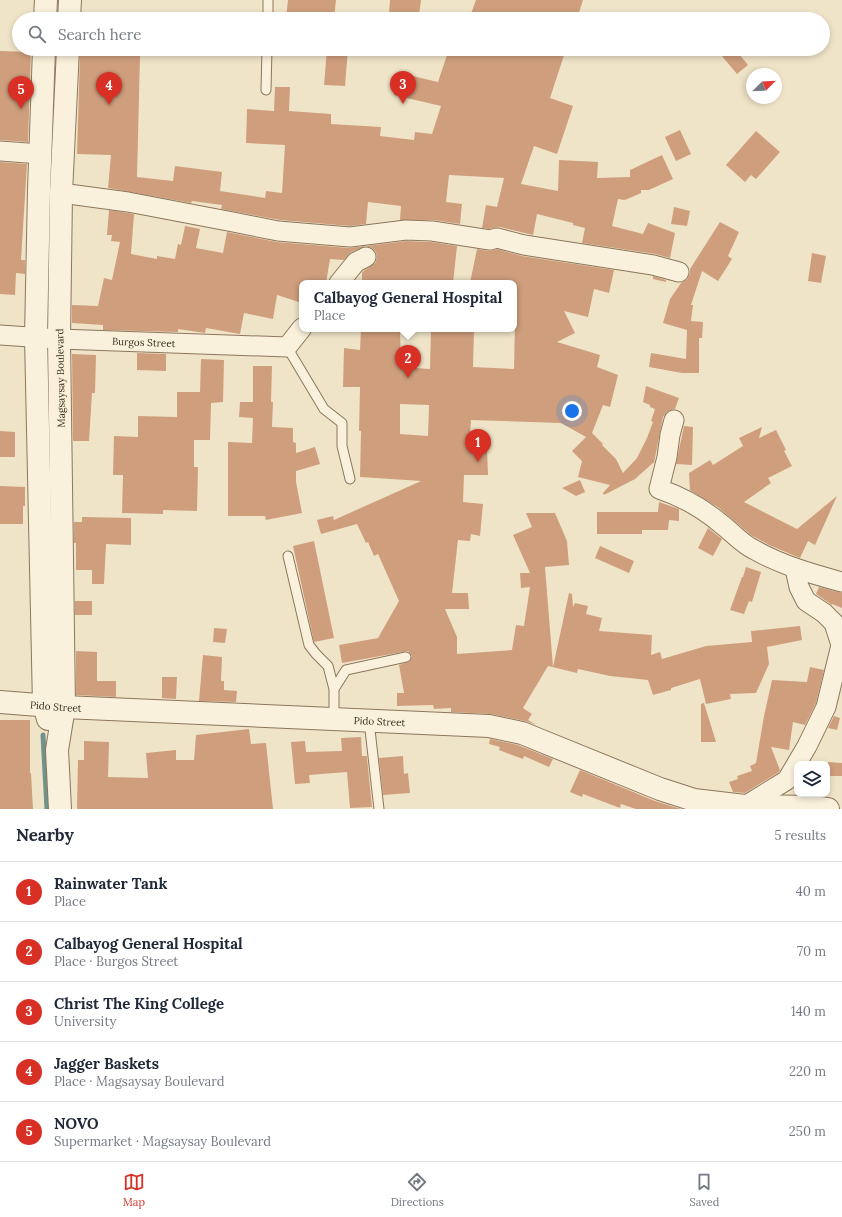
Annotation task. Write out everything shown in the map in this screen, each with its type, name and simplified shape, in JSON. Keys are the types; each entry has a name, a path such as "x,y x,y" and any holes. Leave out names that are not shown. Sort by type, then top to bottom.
{"street":[{"path":"45,12 46,0"},
{"path":"69,12 70,0"},
{"name":"Magsaysay Boulevard","path":"44,56 36,338 51,563 54,706 60,809"},
{"name":"Magsaysay Boulevard","path":"51,563 59,339 61,184 68,56"},
{"path":"0,151 40,163 61,184 128,202 278,232 350,238 406,230 432,231 490,240 497,238 524,246 653,265 679,272"},
{"path":"341,280 356,262 366,257"},
{"path":"288,347 299,332"},
{"name":"Burgos Street","path":"0,335 59,339 288,347"},
{"path":"674,420 659,489 681,496 692,503 718,521 753,549 795,569 842,582"},
{"path":"745,806 787,780 807,746 826,707 841,645 834,623 824,613 806,601 799,587 795,569"},
{"name":"Pido Street","path":"0,702 334,720 489,726 522,733 660,789 694,800 745,806 815,807 828,809"}],"lane":[{"path":"268,0 268,12"},
{"path":"266,90 267,56"},
{"path":"288,347 324,409 342,423 342,446 350,480"},
{"path":"288,556 309,645 328,666 334,689 334,720"},
{"path":"334,689 346,670 406,657"},
{"path":"370,721 378,809"}],"building":[{"path":"288,0 336,0 335,12 287,12"},
{"path":"390,0 421,0 420,12 389,12"},
{"path":"476,0 583,0 579,12 472,12"},
{"path":"0,51 12,51 12,56 31,56 28,142 0,140"},
{"path":"80,56 140,56 137,177 173,181 175,166 222,172 220,191 265,198 266,191 282,193 285,145 246,143 247,109 274,111 275,87 290,87 289,111 331,114 331,124 381,127 380,136 414,140 415,132 432,134 441,106 394,95 400,73 438,82 447,56 564,56 550,98 573,106 557,154 534,146 521,184 558,191 559,160 598,162 597,178 630,177 630,170 662,155 673,179 649,190 641,190 641,193 625,200 618,199 612,226 643,234 648,223 675,233 670,258 655,254 582,243 585,228 573,225 573,223 537,214 533,235 500,227 489,229 482,228 486,205 497,207 504,178 449,175 446,202 462,204 460,224 433,220 400,220 401,206 368,202 366,224 350,226 280,220 221,209 222,205 192,201 191,203 108,188 111,155 77,154"},
{"path":"326,56 347,56 345,86 324,85"},
{"path":"722,56 741,56 748,65 737,74"},
{"path":"680,130 691,154 676,161 665,137"},
{"path":"756,131 780,152 756,179 751,175 745,182 726,165"},
{"path":"0,162 27,164 21,260 25,260 25,274 16,273 15,295 0,294"},
{"path":"674,207 690,211 687,226 671,224"},
{"path":"109,210 134,214 131,254 157,259 157,256 175,259 178,244 181,245 185,226 200,229 196,248 223,253 227,232 277,242 349,248 366,246 351,252 344,260 330,259 326,280 299,280 299,302 277,295 273,319 244,313 240,334 206,328 205,333 178,329 178,332 103,330 103,325 72,323 72,305 98,306 104,278 112,280 120,242 111,241 112,235 107,235"},
{"path":"720,222 739,232 728,256 732,259 718,281 702,271 691,305 693,305 691,321 703,322 702,338 699,338 699,373 682,373 649,367 651,353 686,359 687,330 663,323 670,299 681,283 687,279 690,274 690,269"},
{"path":"406,241 431,242 457,246 453,280 362,280 362,272 375,263 377,258 376,252 372,248 366,246"},
{"path":"477,249 489,251 497,249 522,256 614,270 609,293 594,289 588,317 564,311 575,333 557,342 600,355 597,367 618,375 610,407 603,405 592,433 616,459 623,473 637,458 653,422 651,421 655,409 643,402 646,386 679,398 675,409 667,412 663,417 654,463 635,479 604,495 603,493 610,485 578,477 582,461 572,451 586,437 561,423 471,420 469,449 487,450 488,475 464,475 463,502 483,504 480,536 471,534 470,541 458,540 452,593 468,593 469,609 445,609 457,637 457,654 512,650 516,625 524,626 530,587 521,588 520,573 530,573 513,535 532,527 526,513 555,513 567,541 569,565 545,567 553,667 569,593 572,594 573,607 575,603 588,606 586,614 602,618 599,631 652,635 651,655 660,652 662,659 706,646 752,642 751,631 800,626 802,640 767,647 769,664 756,693 730,694 731,699 706,704 700,679 653,695 648,680 610,676 578,669 577,673 548,666 523,708 532,714 528,720 536,725 525,721 491,714 451,712 451,708 434,709 433,705 397,706 397,693 404,693 399,665 410,661 412,656 408,651 342,663 339,645 378,638 399,601 378,554 374,556 368,542 366,543 357,524 321,534 317,520 333,516 334,520 421,481 360,477 360,387 343,387 344,348 360,350 361,332 400,332 401,367 430,369 431,332 474,332 473,367 514,369 515,332 517,332 517,280 471,280","holes":["400,404 429,405 428,436 400,434"]},
{"path":"812,253 826,256 821,283 808,281"},
{"path":"653,276 666,280 666,282 653,279"},
{"path":"137,353 166,354 166,371 137,370"},
{"path":"72,354 96,355 95,393 92,393 89,441 73,441"},
{"path":"201,359 224,360 223,402 211,403 210,440 194,440 194,467 198,467 197,511 163,510 163,514 122,513 123,475 113,475 114,436 138,437 138,416 177,417 177,392 200,392"},
{"path":"253,366 272,366 272,427 293,428 293,442 296,443 296,453 315,447 320,464 296,471 296,482 302,513 266,520 265,516 228,516 228,442 252,443 253,418 239,417 240,402 253,402"},
{"path":"684,426 693,427 692,465 676,464"},
{"path":"762,427 759,438 776,430 786,450 784,451 792,466 768,478 771,483 744,502 797,529 837,496 815,545 808,541 800,558 769,545 751,535 719,508 690,490 689,473 710,460 713,465 743,446 739,438"},
{"path":"0,431 15,432 15,457 0,457"},
{"path":"580,480 585,492 576,496 562,488"},
{"path":"0,486 25,487 23,524 0,524"},
{"path":"659,502 679,509 679,521 669,520 668,530 642,530 642,534 597,534 597,512 658,512"},
{"path":"82,517 131,518 131,545 106,544 104,584 92,584 92,570 76,570 74,522 82,522"},
{"path":"708,528 722,539 713,556 698,548"},
{"path":"314,541 334,638 314,642 293,546"},
{"path":"600,546 634,561 629,573 595,558"},
{"path":"746,567 761,572 752,602 749,601 744,614 730,610"},
{"path":"819,587 842,593 842,608 832,605 816,594"},
{"path":"75,601 92,601 92,615 75,615"},
{"path":"214,628 227,629 225,643 213,642"},
{"path":"76,651 97,652 97,681 116,681 116,697 76,695"},
{"path":"203,655 222,657 221,681 224,681 224,690 237,691 236,702 199,701"},
{"path":"810,667 824,670 816,703 805,725 793,722 789,750 771,747 780,770 779,772 745,793 733,792 729,782 738,779 737,776 752,771 750,766 756,763 772,680 807,682"},
{"path":"162,677 177,677 176,699 162,698"},
{"path":"704,703 716,742 701,742 701,704"},
{"path":"834,716 840,718 837,730 828,728"},
{"path":"0,720 30,720 30,773 33,809 0,809"},
{"path":"249,729 251,744 266,743 273,809 77,809 78,760 84,760 84,741 109,742 108,777 148,778 146,753 176,750 176,760 194,760 196,735"},
{"path":"361,737 362,756 367,756 372,807 350,808 347,772 309,775 310,783 295,784 291,742 305,741 306,752 342,751 341,738"},
{"path":"490,739 518,745 553,759 549,767 524,756 523,759 499,750 500,747 489,744"},
{"path":"403,756 404,774 408,773 410,793 383,795 379,758"},
{"path":"830,762 842,763 842,776 830,776"},
{"path":"580,770 655,801 681,809 636,809 621,804 620,808 583,794 582,797 570,792"}],"waterway":[{"path":"43,735 47,809"}],"place":[{"name":"Christ The King College","path":"403,104"},
{"name":"Jagger Baskets","path":"109,105"},
{"name":"NOVO","path":"21,109"},
{"name":"Calbayog General Hospital","path":"408,378"},
{"name":"Rainwater Tank","path":"478,462"}]}
